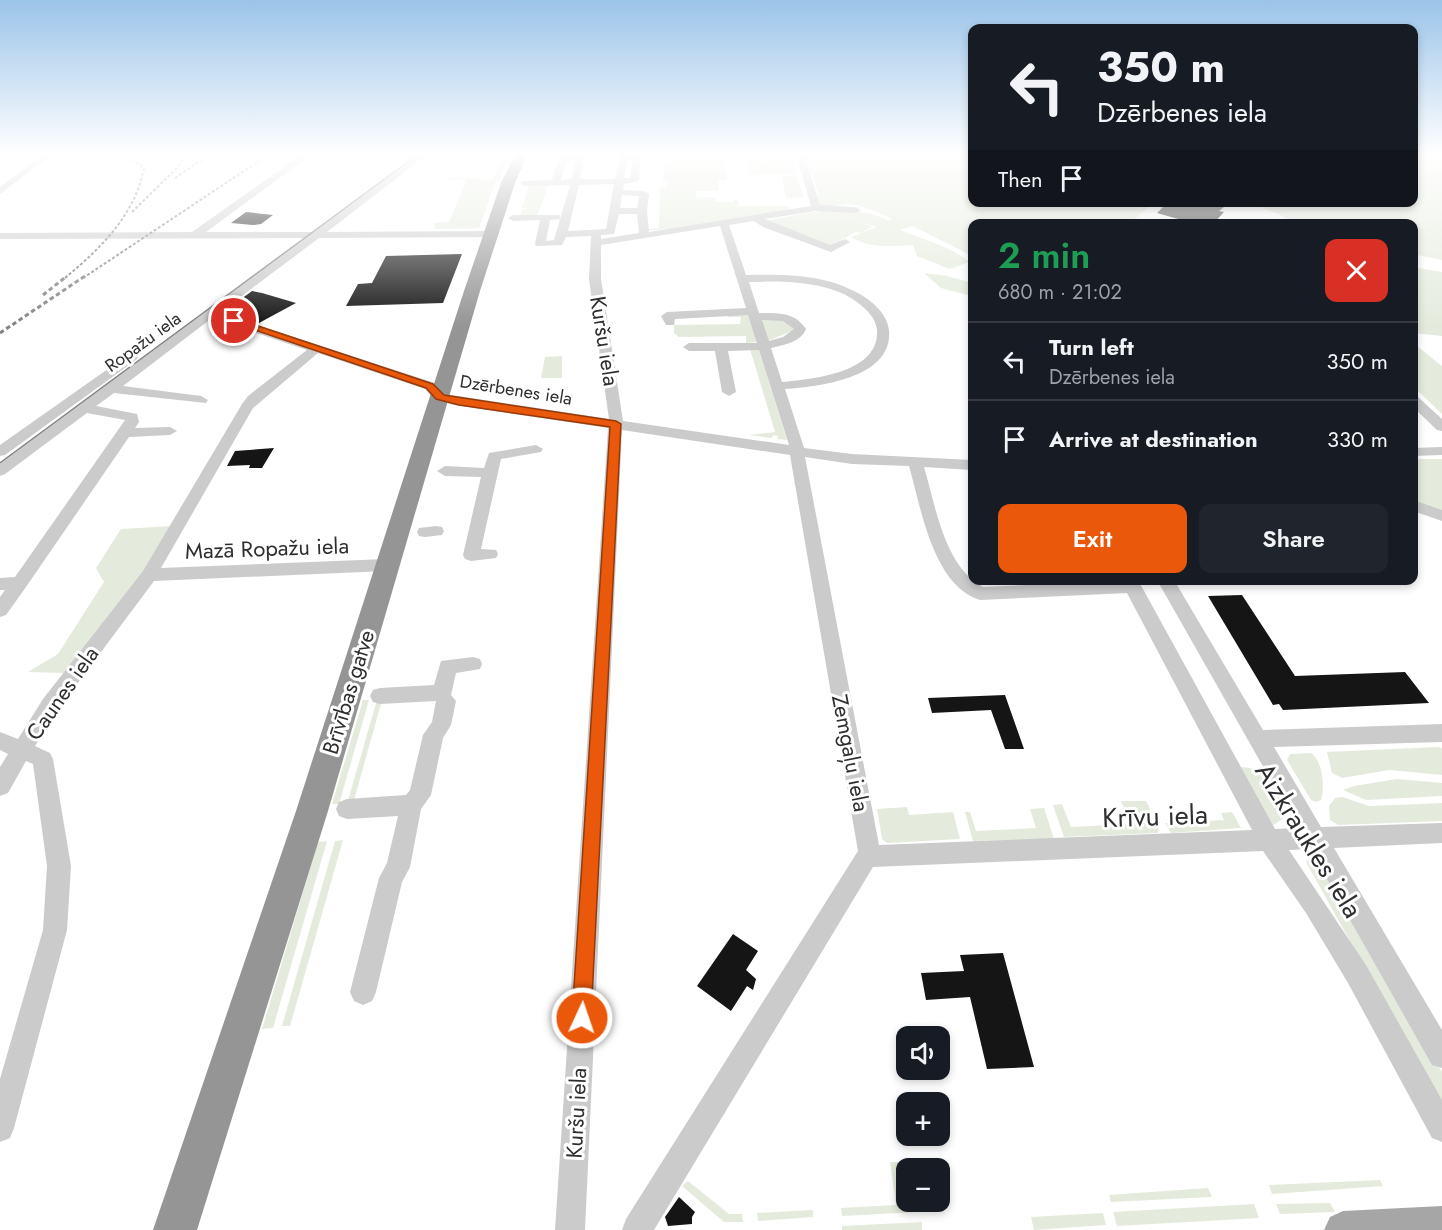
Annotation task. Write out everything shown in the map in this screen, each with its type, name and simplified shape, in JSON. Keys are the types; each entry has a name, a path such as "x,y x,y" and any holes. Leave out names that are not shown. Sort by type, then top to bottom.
{"highway":[{"name":"Brīvības gatve","path":"175,1230 309,820 386,565 498,212"}],"main road":[{"path":"1342,1230 1442,1225"}],"street":[{"path":"195,235 227,212"},
{"name":"Ropažu iela","path":"0,471 347,212"},
{"path":"546,218 540,244 558,243 568,212"},
{"path":"596,238 610,232 615,212"},
{"path":"642,212 644,236"},
{"path":"562,234 596,238 644,236 790,212"},
{"path":"513,218 567,217"},
{"path":"756,218 767,225 831,249 844,242"},
{"name":"Zemgaļu iela","path":"724,224 765,345 796,451 870,856"},
{"path":"0,236 491,234"},
{"name":"Kuršu iela","path":"570,1230 616,424 595,279 596,238"},
{"path":"743,279 796,279 830,286 864,302 881,323 883,342 878,353 851,372 813,383 778,386"},
{"name":"Dzērbenes iela","path":"211,314 430,386 440,397 459,402 852,459 968,465"},
{"path":"670,322 667,316 754,314 785,317 797,323 800,329 792,339 765,345 722,348 689,347"},
{"name":"Caunes iela","path":"0,1128 55,930 59,871 43,759 11,745 50,705 149,575 253,399 317,348"},
{"path":"722,348 721,356 729,392"},
{"name":"Ropažu iela","path":"0,452 129,357 146,361"},
{"path":"110,388 201,400"},
{"path":"1418,405 1442,427"},
{"path":"0,610 125,433 132,417 83,408"},
{"path":"125,433 170,431"},
{"path":"490,554 471,555 494,456 536,449"},
{"path":"1418,452 1442,452"},
{"path":"916,464 939,545 964,585 980,594 1104,585"},
{"path":"445,471 489,473"},
{"path":"1418,507 1442,516"},
{"name":"Mazā Ropažu iela","path":"149,575 386,565"},
{"path":"0,584 20,583"},
{"name":"Aizkraukles iela","path":"1132,585 1269,840 1314,904 1357,974 1442,1128"},
{"name":"Aizkraukles iela","path":"1168,585 1442,1055"},
{"path":"380,696 442,693 448,666 473,664"},
{"path":"363,992 392,878 398,867 411,804 420,795 433,735 441,725 446,701"},
{"path":"1259,739 1442,733"},
{"path":"0,786 11,745"},
{"path":"347,809 411,804"},
{"name":"Krīvu iela","path":"870,856 1442,833"},
{"path":"637,1230 844,892 865,859 870,856"}],"green space":[{"path":"453,212 485,212 479,228 435,229 434,223 449,222"},
{"path":"521,212 539,212 537,217 520,217"},
{"path":"659,212 775,212 679,228 645,231 659,228"},
{"path":"812,212 869,213 888,220 892,219 877,212 1142,212 1135,219 968,219 968,254 913,226 900,230 944,247 968,261 950,269 917,256 913,245 881,246 858,241 851,237 877,227 855,221 873,227 860,233 856,232 829,246 763,221"},
{"path":"1274,212 1442,212 1442,260 1418,255 1418,219 1289,219"},
{"path":"1418,268 1442,272 1442,336 1418,334"},
{"path":"924,273 968,282 968,295 941,288"},
{"path":"728,314 749,314 757,342 746,343 746,336 679,337 674,333 674,325 740,324 741,317 728,317"},
{"path":"783,318 795,327 794,330 768,341 760,319"},
{"path":"1418,347 1442,366 1442,414 1418,391"},
{"path":"750,349 759,350 787,440 777,439 778,436 773,435 772,438 749,435 775,432"},
{"path":"562,356 562,378 541,378 545,357"},
{"path":"1418,459 1442,459 1442,512 1418,502"},
{"path":"173,526 144,572 66,673 28,672 58,654 104,582 96,568 121,529"},
{"path":"363,700 369,700 339,804 332,804"},
{"path":"377,700 382,700 353,804 347,804"},
{"path":"1442,748 1442,775 1389,770 1342,778 1332,773 1327,752"},
{"path":"1311,753 1318,762 1323,782 1321,800 1316,802 1311,800 1287,760 1290,754"},
{"path":"1237,767 1268,769 1293,812 1272,826"},
{"path":"1397,779 1442,783 1442,796 1366,800 1343,790 1354,786"},
{"path":"1342,797 1369,806 1442,803 1442,821 1338,825 1330,820 1329,806 1335,798"},
{"path":"1121,801 1146,801 1159,828 1158,833 1064,837 1053,805 1062,804 1071,827 1131,824"},
{"path":"907,807 909,815 953,812 960,839 887,843 882,839 877,809"},
{"path":"1044,808 1054,839 973,841 965,812 970,812 976,831 1036,828 1030,809"},
{"path":"1232,812 1241,828 1171,833 1165,823 1224,820 1221,813"},
{"path":"343,840 290,1026 282,1026 335,841"},
{"path":"327,841 273,1028 262,1029 318,842"},
{"path":"1311,858 1317,858 1323,865 1442,1072 1442,1106 1306,862"},
{"path":"890,1162 896,1162 896,1205"},
{"path":"1380,1180 1383,1186 1272,1194 1269,1185"},
{"path":"688,1181 729,1214 742,1214 743,1222 724,1222 682,1186"},
{"path":"1208,1188 1212,1197 1111,1202 1109,1195"},
{"path":"1330,1203 1335,1212 1280,1214 1276,1204"},
{"path":"1254,1204 1259,1218 1117,1226 1113,1212"},
{"path":"896,1205 896,1212 917,1212 842,1216 841,1208"},
{"path":"813,1210 813,1217 758,1221 757,1213"},
{"path":"1103,1213 1106,1225 1034,1230 1031,1217"},
{"path":"922,1222 922,1230 842,1230 842,1226"}],"building":[{"path":"245,212 273,215 261,224 231,223"},
{"path":"1224,212 1218,219 1178,219 1157,213"},
{"path":"462,254 443,303 346,306 358,284 372,283 386,256"},
{"path":"252,291 296,303 259,323 225,311"},
{"path":"274,448 262,468 249,468 250,465 227,466 235,451"},
{"path":"1242,595 1295,676 1405,672 1429,703 1283,710 1279,704 1273,705 1208,596"},
{"path":"1005,695 1024,749 1005,749 991,710 932,713 928,698"},
{"path":"733,934 758,951 746,970 756,979 753,990 747,986 731,1011 697,986"},
{"path":"1003,953 1034,1067 987,1069 970,997 926,1000 921,973 964,971 960,955"},
{"path":"679,1197 695,1212 692,1224 668,1226 665,1217"}],"tram line":[{"path":"0,463 339,212"}],"railway":[{"path":"65,278 91,255 127,212"},
{"path":"83,278 182,212"},
{"path":"43,295 67,276"},
{"path":"0,333 85,276"}],"route":[{"path":"234,321 430,386 440,397 459,402 616,424 582,1018"}]}
